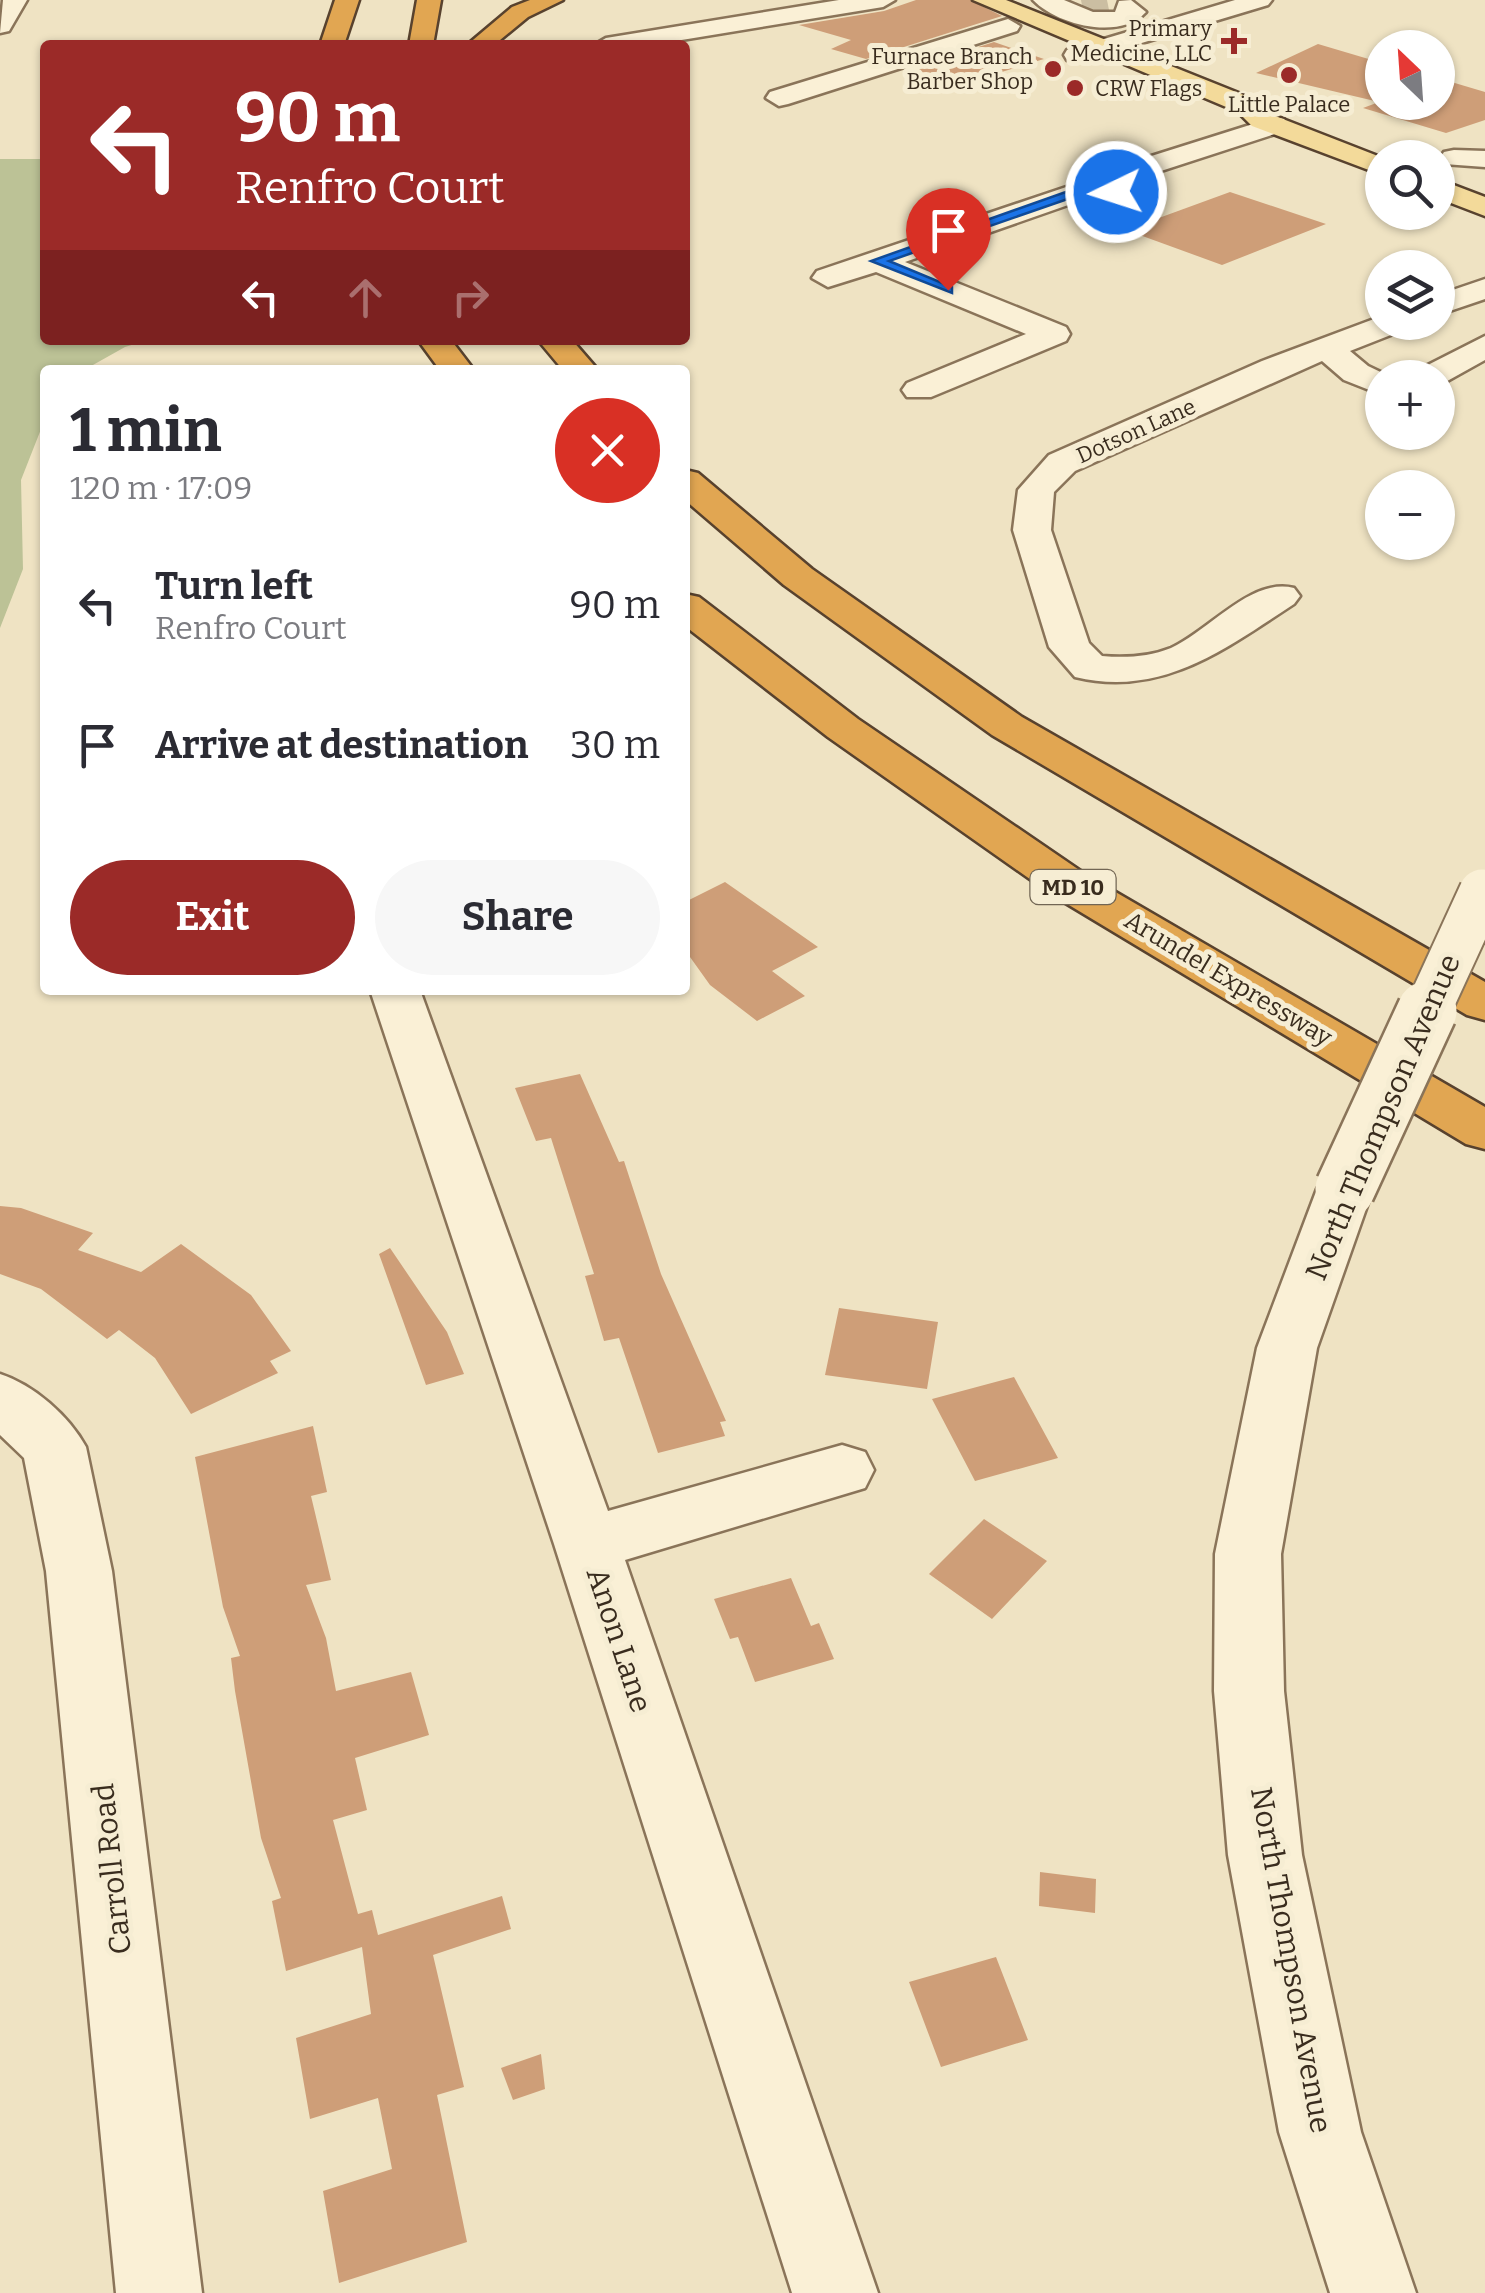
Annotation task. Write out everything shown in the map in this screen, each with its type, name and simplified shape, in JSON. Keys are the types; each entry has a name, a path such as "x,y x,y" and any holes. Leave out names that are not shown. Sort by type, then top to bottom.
{"highway":[{"path":"334,40 346,0"},
{"path":"422,40 429,0"},
{"path":"484,40 497,27 550,0"},
{"path":"438,345 453,365"},
{"path":"558,345 576,365"},
{"path":"690,485 798,577 1007,726 1485,1004"},
{"name":"Arundel Expressway","path":"690,610 843,728 1072,886 1485,1131"}],"main road":[{"path":"983,2 1232,93 1268,122"},
{"path":"983,2 1008,26 1222,116 1268,122 1365,160"},
{"path":"1455,195 1485,207"}],"street":[{"path":"0,26 15,0"},
{"path":"637,40 883,0"},
{"path":"1088,5 1158,0"},
{"path":"1076,55 1241,2"},
{"path":"780,98 1008,26"},
{"path":"863,294 828,278 1081,191 1071,185 1072,179 1100,173 1117,176 1268,122"},
{"path":"1455,158 1485,159"},
{"path":"877,261 1054,334 920,390"},
{"path":"1455,300 1484,289"},
{"name":"Dotson Lane","path":"1280,596 1186,656 1137,671 1090,668 1070,647 1032,530 1036,490 1062,463 1365,333"},
{"path":"969,339 1005,354"},
{"path":"1455,363 1485,346"},
{"path":"1327,348 1365,377"},
{"name":"North Thompson Avenue","path":"1374,2293 1320,2132 1266,1855 1249,1691 1248,1554 1287,1348 1345,1189 1483,889"},
{"name":"Anon Lane","path":"398,995 587,1544 835,2293"},
{"name":"Carroll Road","path":"0,1398 54,1447 79,1571 158,2293"},
{"path":"587,1544 842,1470"}],"green space":[{"path":"0,159 40,159 40,345 132,345 93,365 40,365 40,432 21,480 23,569 0,628"}],"building":[{"path":"916,0 970,0 1002,16 866,59 831,49 851,40 799,25 884,11"},
{"path":"994,42 1044,59 959,85 906,70"},
{"path":"1318,44 1365,58 1365,99 1256,73"},
{"path":"1455,83 1485,92 1485,120 1446,133 1403,120 1455,120"},
{"path":"1230,192 1326,224 1222,265 1126,230"},
{"path":"725,882 818,947 772,971 805,996 757,1021 710,985 690,957 690,900"},
{"path":"580,1074 619,1162 624,1161 661,1274 726,1421 720,1422 725,1436 658,1453 619,1338 604,1341 585,1276 594,1274 551,1138 536,1141 515,1088"},
{"path":"0,1206 21,1208 93,1233 78,1250 141,1272 181,1244 251,1295 291,1351 270,1361 278,1373 191,1414 155,1358 119,1330 107,1339 41,1289 0,1274"},
{"path":"390,1248 447,1332 464,1374 426,1385 379,1254"},
{"path":"839,1308 938,1322 927,1389 825,1375"},
{"path":"1014,1377 1058,1458 975,1481 932,1399"},
{"path":"313,1426 327,1492 311,1496 331,1580 306,1585 326,1638 336,1691 411,1672 429,1735 355,1758 367,1810 333,1820 358,1914 372,1910 378,1935 502,1896 511,1929 433,1955 464,2087 437,2095 467,2242 339,2283 323,2191 392,2169 378,2098 310,2119 296,2038 371,2014 362,1947 286,1971 272,1901 281,1898 261,1838 235,1691 231,1658 240,1656 223,1607 195,1457"},
{"path":"984,1519 1047,1561 992,1619 929,1574"},
{"path":"791,1578 811,1626 819,1623 834,1659 755,1682 738,1637 730,1639 714,1599"},
{"path":"1040,1872 1096,1879 1095,1913 1039,1906"},
{"path":"996,1957 1028,2040 941,2067 909,1982"},
{"path":"541,2054 545,2089 513,2100 501,2068"}],"tunnel":[{"path":"1083,10 1108,5"}],"place":[{"name":"Primary Medicine, LLC","path":"1234,41"},
{"name":"Furnace Branch Barber Shop","path":"1053,69"},
{"name":"Little Palace","path":"1289,75"},
{"name":"CRW Flags","path":"1075,88"}],"route":[{"path":"948,290 877,261 1081,191 1116,192"}]}
